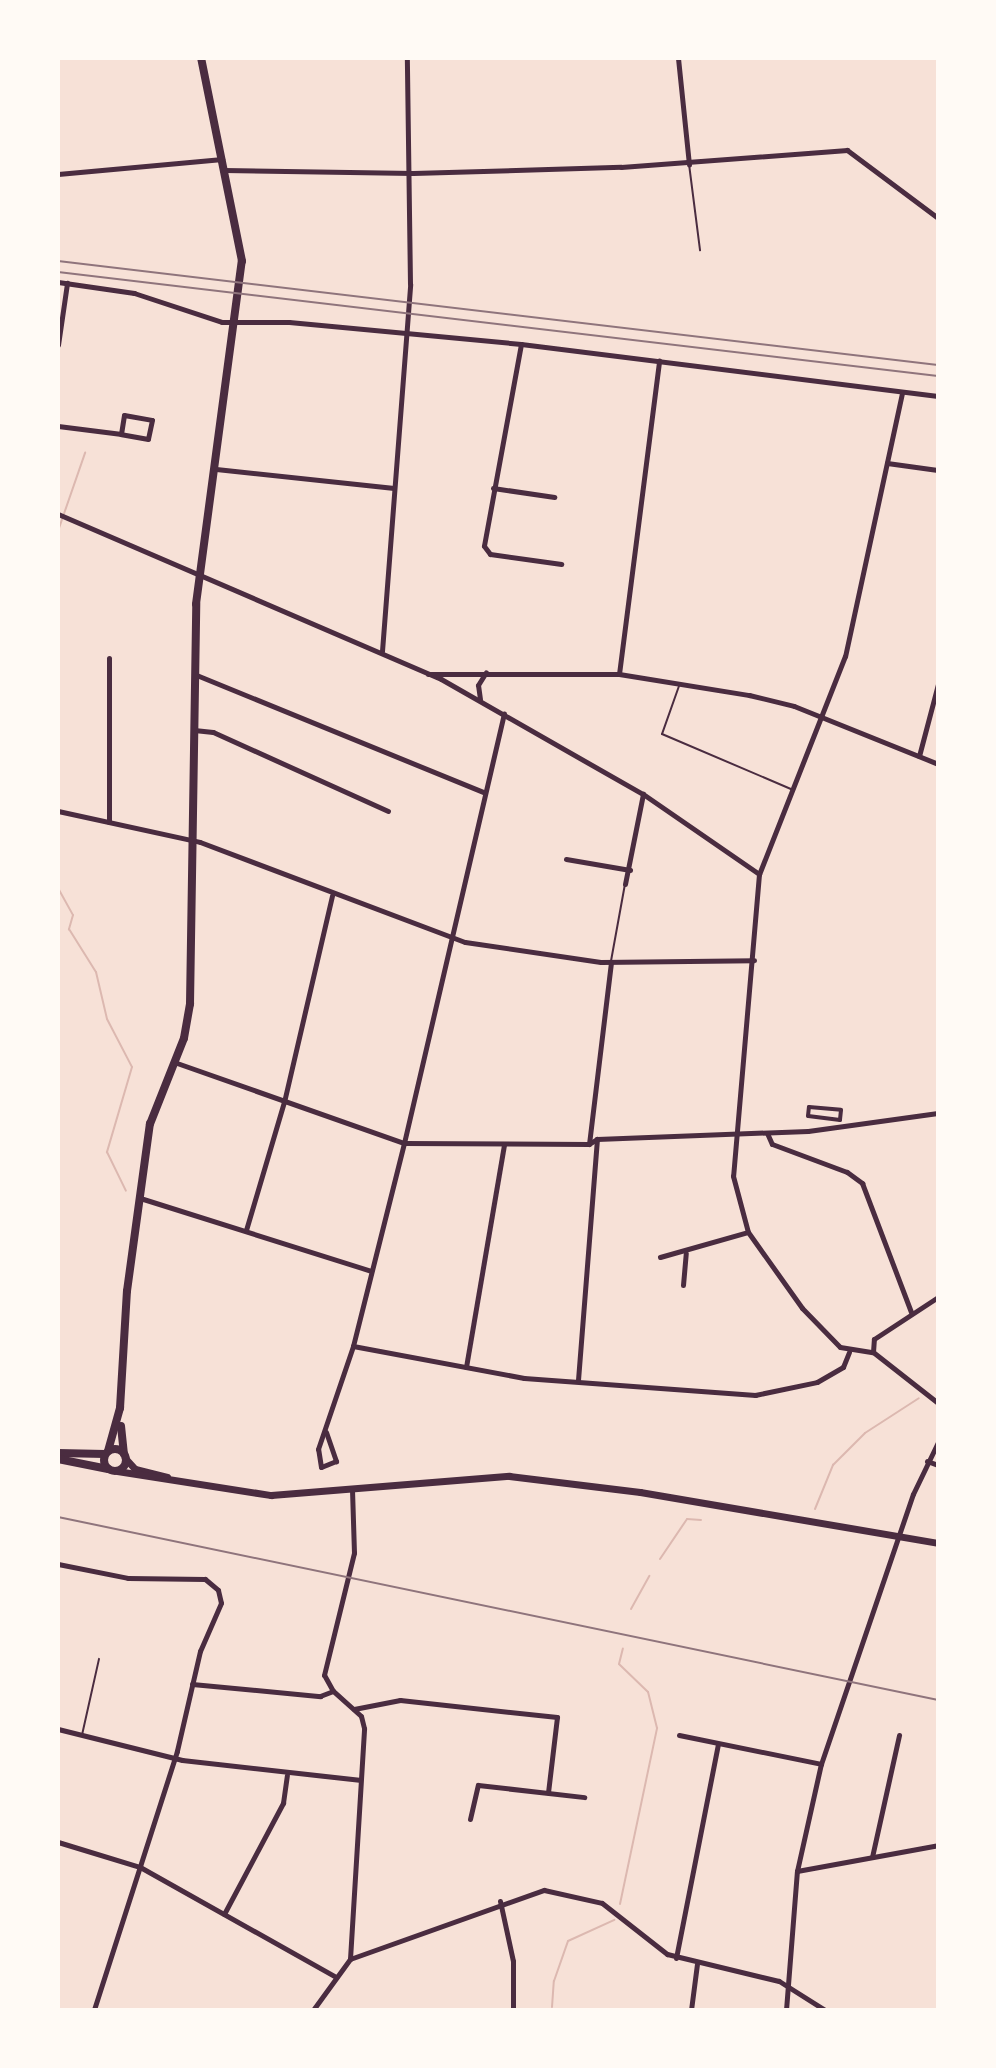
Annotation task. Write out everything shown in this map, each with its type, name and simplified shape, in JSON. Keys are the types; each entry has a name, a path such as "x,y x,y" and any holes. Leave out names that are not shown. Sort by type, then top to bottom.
{"main road":[{"path":"113,1470 124,1456 120,1408 140,1198 150,1124 174,1062 190,1004 194,674 199,573 236,323 242,250 201,58"},
{"path":"113,1470 107,1453 120,1408"},
{"path":"58,1453 107,1453 124,1456"},
{"path":"58,1459 113,1470"}],"street":[{"path":"382,651 413,173 407,58"},
{"path":"678,58 689,164"},
{"path":"224,170 413,173 689,164 847,150 938,218"},
{"path":"58,174 222,159"},
{"path":"58,282 134,292 199,317 236,323 289,322 404,336 521,344 938,396"},
{"path":"58,345 67,283"},
{"path":"521,344 494,488 487,550 561,564"},
{"path":"619,674 659,361"},
{"path":"902,393 845,656 824,717 759,874 754,960 734,1134 733,1176 748,1232 802,1308 849,1352 873,1352 938,1403"},
{"path":"58,426 148,439 152,420 124,415 121,434"},
{"path":"887,463 938,470"},
{"path":"216,469 394,488"},
{"path":"494,488 554,497"},
{"path":"58,514 382,651 480,699 643,794 689,829 759,874"},
{"path":"109,658 109,822"},
{"path":"480,699 478,685 486,672"},
{"path":"428,674 486,672 619,674 749,695 824,717 938,764"},
{"path":"194,674 485,793"},
{"path":"919,756 938,684"},
{"path":"326,1432 336,1461 321,1467 316,1456 326,1432 353,1346 404,1143 449,938 504,713"},
{"path":"194,730 213,732 388,811"},
{"path":"626,884 643,794"},
{"path":"58,811 191,840 449,938 559,959 611,962 754,960"},
{"path":"566,859 630,870"},
{"path":"246,1230 284,1102 332,895"},
{"path":"590,1144 611,962"},
{"path":"174,1062 404,1143 590,1144 597,1139 767,1133 938,1113"},
{"path":"809,1107 841,1110 840,1120 808,1116 809,1107"},
{"path":"767,1133 772,1144 847,1172 862,1183 911,1312"},
{"path":"578,1380 596,1206 597,1139"},
{"path":"466,1367 504,1145"},
{"path":"140,1198 371,1271"},
{"path":"660,1257 686,1253 748,1232"},
{"path":"683,1285 686,1253"},
{"path":"873,1352 874,1339 911,1312 938,1298"},
{"path":"353,1346 524,1378 578,1380 755,1395 785,1393 843,1367 849,1352"},
{"path":"786,2010 797,1870 821,1764 902,1538 927,1461 938,1442"},
{"path":"124,1456 135,1469 219,1490"},
{"path":"927,1461 938,1465"},
{"path":"113,1470 219,1490 271,1496 352,1491 450,1477 509,1476 640,1492 938,1543"},
{"path":"350,1959 364,1728 354,1709 333,1691 325,1664 354,1553 352,1491"},
{"path":"58,1564 92,1574 192,1577 210,1583 221,1603 192,1684 175,1758 94,2010"},
{"path":"192,1684 320,1696 333,1691"},
{"path":"354,1709 400,1700 557,1717 548,1792"},
{"path":"58,1729 175,1758 287,1775 360,1780"},
{"path":"679,1735 821,1764"},
{"path":"872,1857 899,1735"},
{"path":"675,1958 718,1744"},
{"path":"224,1914 283,1803 287,1775"},
{"path":"470,1819 478,1785 584,1797"},
{"path":"58,1842 140,1867 336,1977"},
{"path":"797,1870 938,1845"},
{"path":"312,2010 350,1959 500,1901 543,1890 602,1903 675,1958 786,1988 825,2010"},
{"path":"500,1901 513,1961 513,2010"},
{"path":"691,2010 697,1964"}],"lane":[{"path":"689,164 700,250"},
{"path":"680,683 662,734 793,791"},
{"path":"611,962 626,884"},
{"path":"82,1735 99,1659"}],"waterway":[{"path":"58,531 85,453"},
{"path":"58,888 73,915 69,929 96,972 107,1019 132,1067 107,1152 126,1191"},
{"path":"815,1509 833,1465 865,1433 919,1398"},
{"path":"660,1559 687,1519 701,1520"},
{"path":"631,1609 649,1576"},
{"path":"620,1904 657,1728 648,1692 619,1664 623,1648"},
{"path":"552,2007 554,1981 568,1941 614,1920"}],"railway":[{"path":"58,261 938,365"},
{"path":"58,272 938,376"},
{"path":"58,1517 938,1700"}]}
